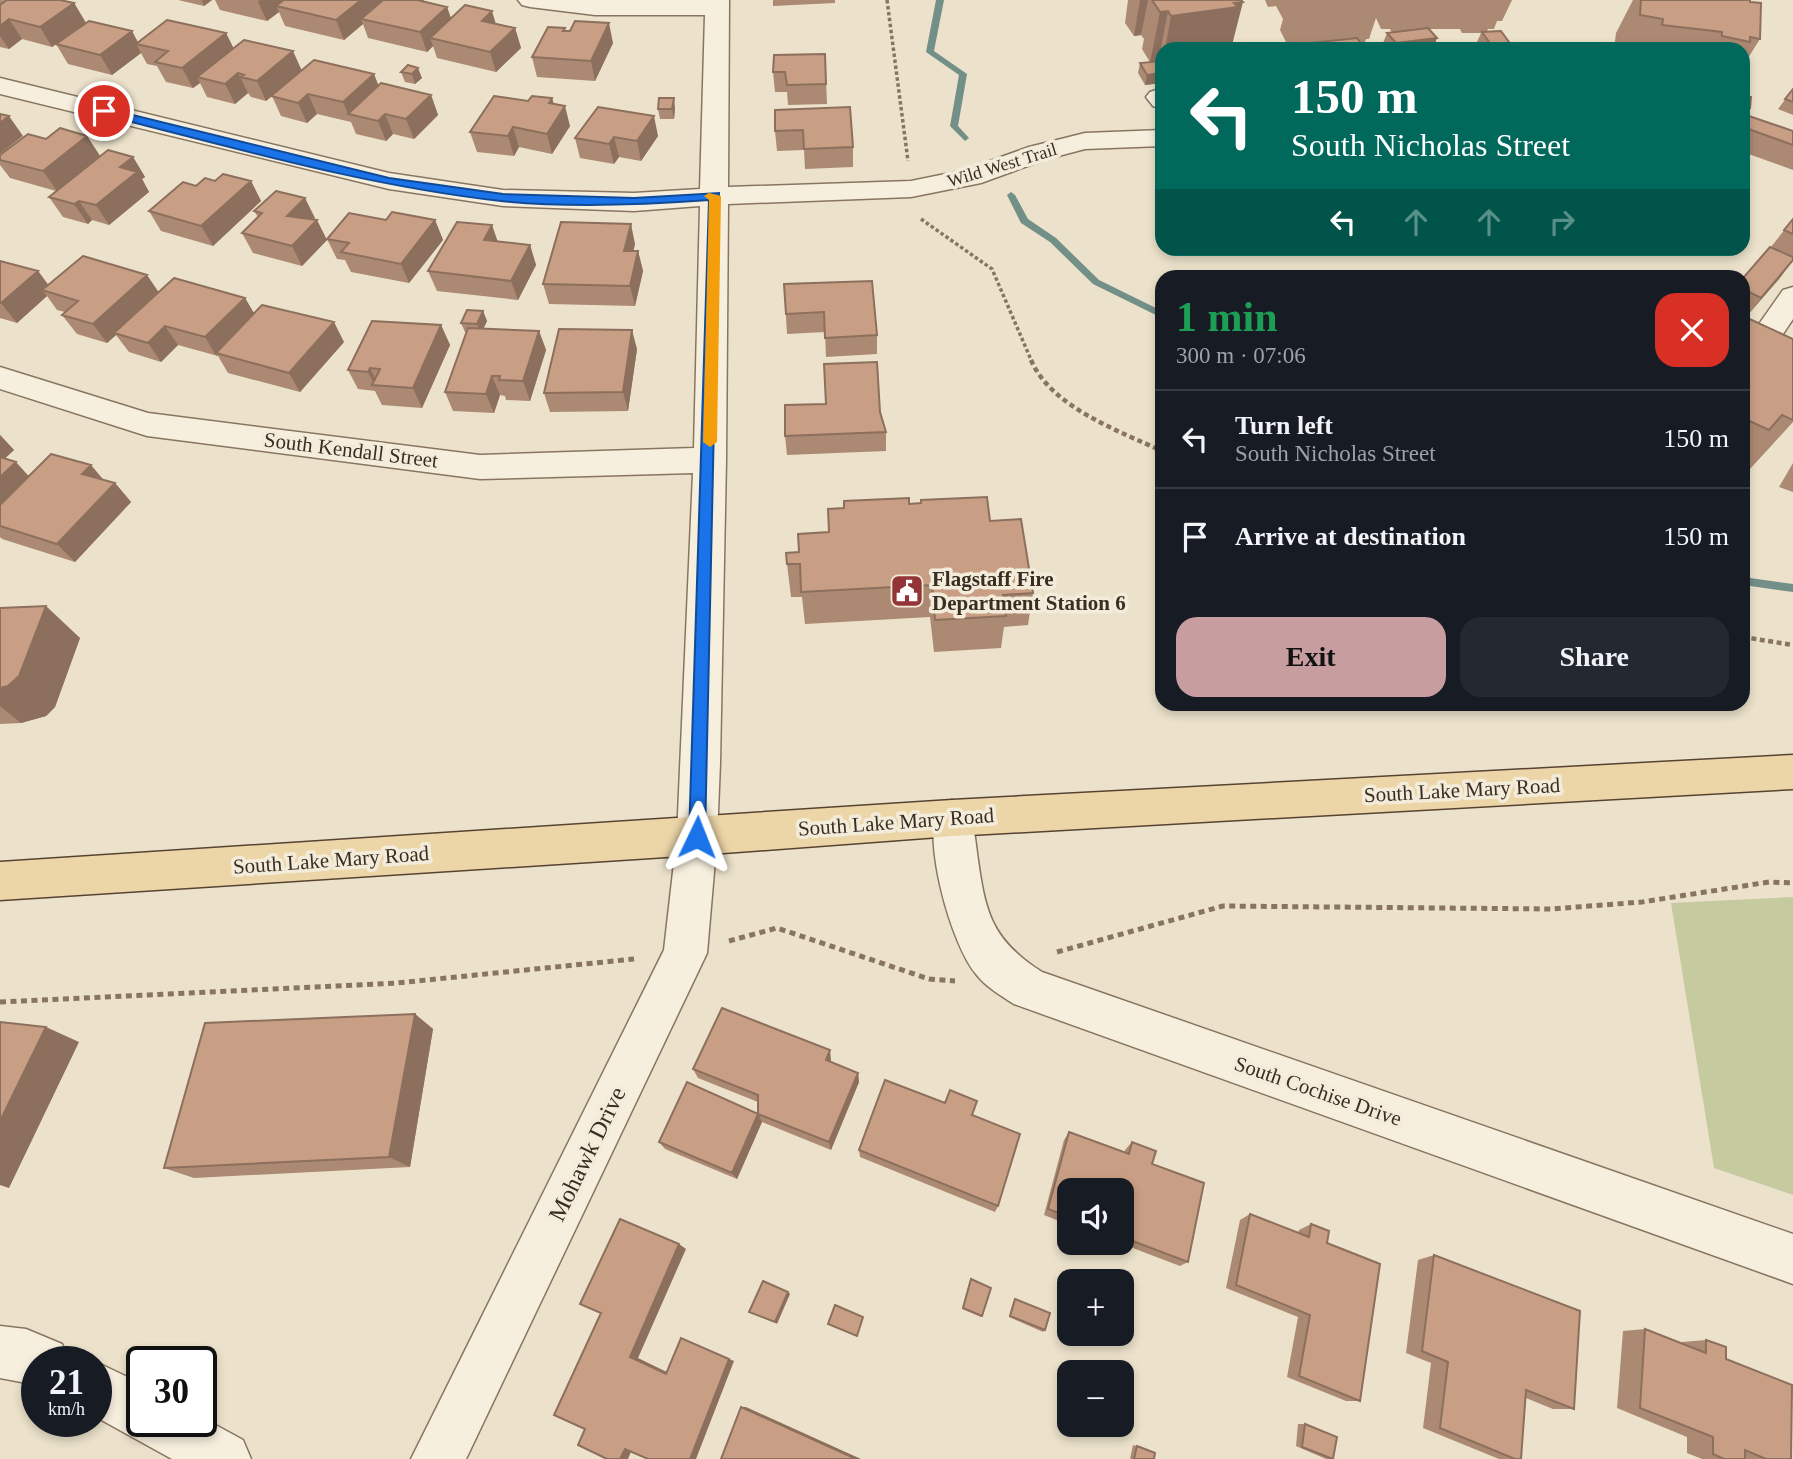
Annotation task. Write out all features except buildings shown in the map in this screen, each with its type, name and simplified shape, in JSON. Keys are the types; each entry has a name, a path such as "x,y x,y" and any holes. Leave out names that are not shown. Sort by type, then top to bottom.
{"main road":[{"name":"South Lake Mary Road","path":"0,881 697,837 951,817 1793,772"}],"street":[{"path":"530,0 595,8 717,4"},
{"name":"Mohawk Drive","path":"438,1459 685,953 697,837 710,460 717,4"},
{"name":"Wild West Trail","path":"0,86 389,181 503,198 634,202 715,196 911,190 971,177 1038,153 1085,141 1155,138"},
{"path":"1793,297 1762,341 1793,355"},
{"name":"South Kendall Street","path":"0,378 146,424 480,467 710,460"},
{"name":"South Cochise Drive","path":"951,817 974,929 987,955 1004,972 1029,989 1793,1259"},
{"path":"0,1352 21,1354"},
{"path":"185,1437 224,1459"}],"path":[{"path":"887,0 916,216 992,269 1038,376 1088,417 1155,448"},
{"path":"1750,638 1793,645"},
{"path":"0,1002 223,992 544,971 685,953 777,928 929,979 1029,989 1056,952 1223,906 1551,909 1642,902 1769,882 1793,883"}],"green space":[{"path":"1793,897 1793,1195 1714,1168 1671,903"}],"waterway":[{"path":"940,0 930,52 963,74 954,126 965,138"},
{"path":"1011,195 1024,221 1053,240 1096,282 1155,312"},
{"path":"1750,582 1793,588"}],"slow traffic":[{"path":"709,196 715,196 710,442"}],"place":[{"name":"Flagstaff Fire Department Station 6","path":"907,591"}],"route":[{"path":"104,111 389,181 503,198 634,202 715,196 710,460 697,837"}]}
